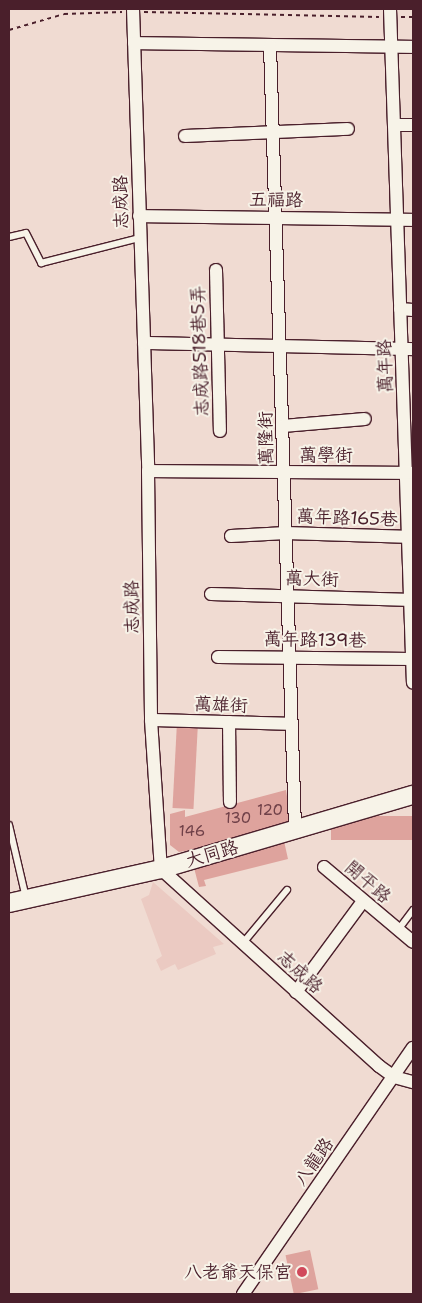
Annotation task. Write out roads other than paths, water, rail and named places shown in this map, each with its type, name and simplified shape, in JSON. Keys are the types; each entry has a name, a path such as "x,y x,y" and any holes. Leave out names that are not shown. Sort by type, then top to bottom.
{"main road":[{"name":"大同路","path":"17,902 161,869 413,795"}],"street":[{"name":"志成路","path":"133,10 148,471 151,720 161,869 296,992 394,1077 413,1082"},
{"name":"萬年路","path":"390,13 400,309 408,349 413,683"},
{"path":"134,43 413,47"},
{"name":"萬隆街","path":"270,46 278,218 288,658 295,830"},
{"path":"394,125 413,124"},
{"path":"185,136 348,129"},
{"name":"五福路","path":"139,216 413,220"},
{"name":"志成路518巷5弄","path":"216,270 220,430"},
{"path":"400,309 413,310"},
{"path":"144,343 408,349"},
{"path":"283,426 365,419"},
{"name":"萬學街","path":"148,471 410,473"},
{"name":"萬年路165巷","path":"231,536 286,533 411,537"},
{"name":"萬大街","path":"211,594 412,600"},
{"name":"萬年路139巷","path":"218,657 412,659"},
{"name":"萬雄街","path":"151,720 290,724"},
{"path":"229,722 230,802"},
{"name":"開平路","path":"324,866 413,942"},
{"path":"296,992 363,901"},
{"name":"八龍路","path":"243,1294 413,1048"}],"lane":[{"path":"9,237 26,233 41,263 139,238"},
{"path":"9,825 17,902"},
{"path":"242,943 287,890"},
{"path":"398,930 413,910"}],"place":[{"name":"八老爺天保宮","path":"302,1272"}]}
